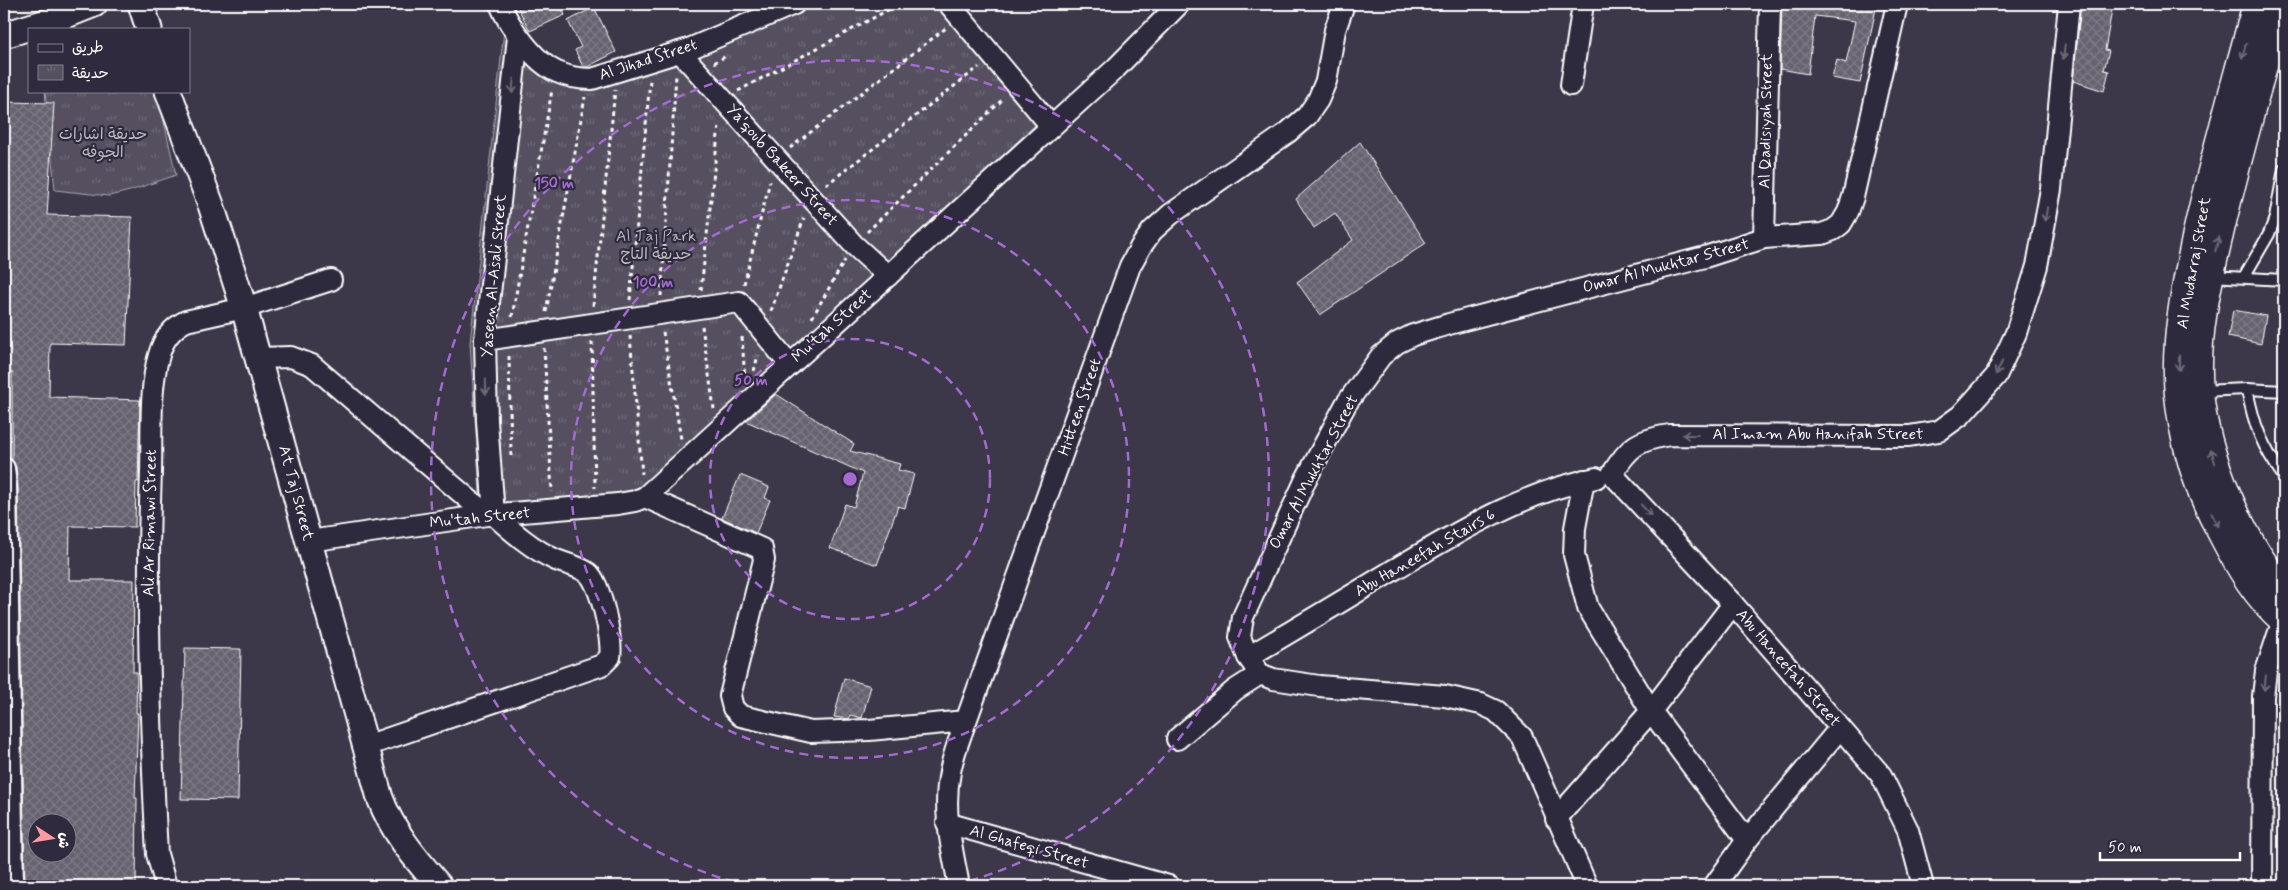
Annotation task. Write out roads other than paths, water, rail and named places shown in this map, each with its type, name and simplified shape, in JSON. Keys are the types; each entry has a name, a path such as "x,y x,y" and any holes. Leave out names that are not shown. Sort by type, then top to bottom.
{"main road":[{"name":"Al Mudarraj Street","path":"2237,121 2257,4"},
{"name":"Al Mudarraj Street","path":"2280,4 2237,121 2218,188 2179,355 2189,393 2230,500 2252,546 2270,575 2284,590"},
{"name":"Al Mudarraj Street","path":"2189,393 2186,436 2195,473 2211,513 2234,557 2252,585 2284,619"}],"street":[{"path":"4,35 56,19 94,4"},
{"path":"141,4 149,28"},
{"name":"Al Jihad Street","path":"500,4 507,21 518,38 556,72 588,79 652,62 794,4"},
{"name":"Mu'tah Street","path":"309,541 490,515 627,502 644,496 1116,68 1179,4"},
{"name":"Hitteen Street","path":"958,886 947,823 947,792 950,770 1121,290 1140,248 1152,231 1171,214 1286,133 1307,116 1318,100 1326,82 1335,30 1344,4"},
{"path":"1570,86 1583,4"},
{"name":"Al Qadisiyah Street","path":"1764,238 1770,4"},
{"name":"Omar Al Mukhtar Street","path":"1260,674 1248,657 1240,637 1243,617 1306,479 1346,404 1381,356 1397,343 1413,335 1449,324 1705,257 1764,238 1822,234 1833,230 1841,224 1848,212 1897,4"},
{"name":"Al Imam Abu Hanifah Street","path":"1612,474 1624,455 1637,443 1670,435 1909,436 1939,432 1960,415 1996,376 2016,333 2037,266 2051,189 2069,4"},
{"path":"954,10 1051,126"},
{"path":"56,19 78,28"},
{"name":"Yaseen Al-Asali Street","path":"490,515 485,340 518,38"},
{"name":"Ya'qoub Bakeer Street","path":"678,52 854,244 888,276"},
{"name":"At Taj Street","path":"168,92 211,205 259,358 380,798 390,821 438,886"},
{"name":"Ali Ar Rimawi Street","path":"166,886 157,854 149,630 148,538 154,383 161,346 177,325 186,321 244,308 330,280"},
{"path":"485,340 739,302 790,365"},
{"path":"259,358 291,357 312,365 516,535 557,560 588,573 593,580 602,604 610,657 602,664 366,746"},
{"path":"4,468 10,650 13,886"},
{"name":"Abu Haneefah Stairs 6","path":"1248,657 1443,541 1508,506 1565,484 1612,474"},
{"name":"Abu Haneefah Street","path":"1612,474 1733,604 1881,774 1908,830 1923,886"},
{"path":"1584,480 1575,528 1574,555 1588,608 1651,711 1747,840"},
{"path":"644,496 762,549 764,560 730,696 734,708 741,716 812,732 869,730 966,721"},
{"path":"1556,819 1651,711 1733,604"},
{"path":"2262,886 2263,696 2266,671 2284,619"},
{"path":"1177,738 1235,690 1260,674 1273,679 1319,686 1464,699 1496,711 1522,738 1587,886"},
{"path":"1714,886 1747,840 1840,728"},
{"name":"Al Ghafeqi Street","path":"947,823 1169,886"}],"lane":[{"path":"2244,278 2269,234 2275,218 2284,169"},
{"path":"2199,274 2284,280"},
{"path":"2189,393 2246,389 2284,391"},
{"path":"2246,389 2256,428 2266,451 2284,477"}],"park label":[{"name":"حديقة اشارات الجوفه","path":"103,143"},
{"name":"Al Taj Park حديقة التاج","path":"656,245"}]}
